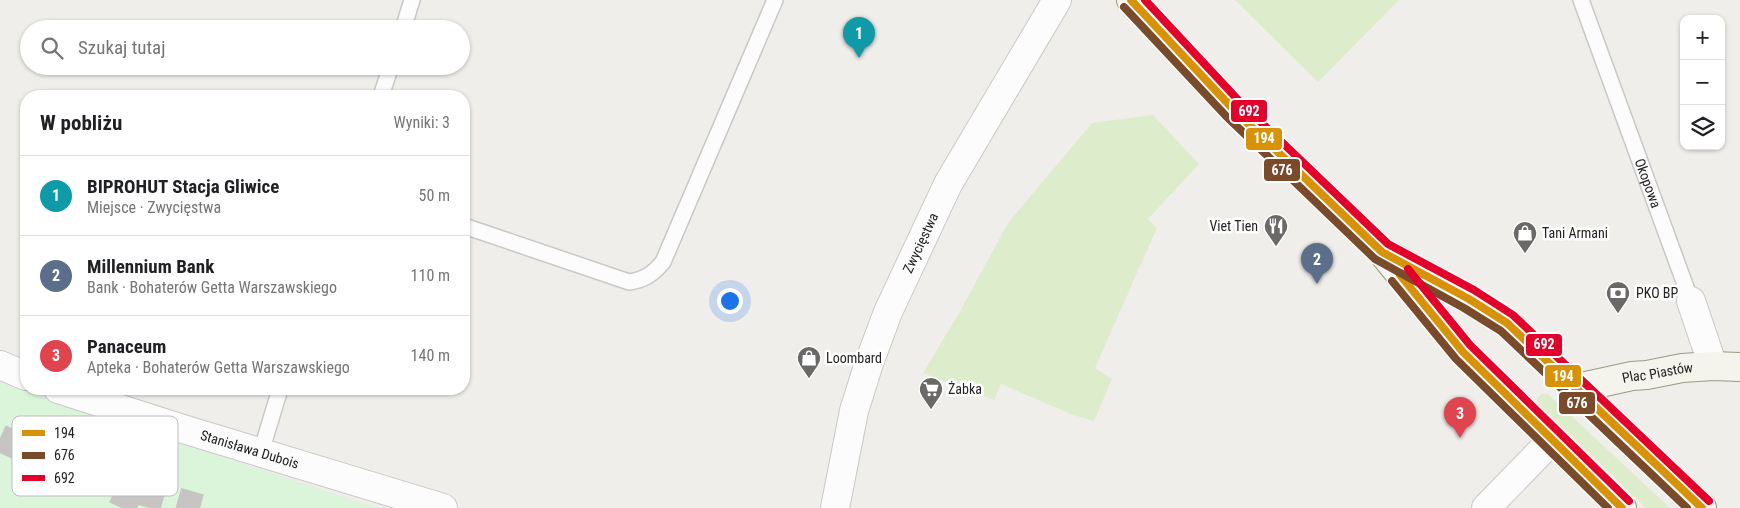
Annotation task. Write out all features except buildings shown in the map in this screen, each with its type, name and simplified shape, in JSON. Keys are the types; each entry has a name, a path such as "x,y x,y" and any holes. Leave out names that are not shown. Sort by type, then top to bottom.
{"main road":[{"path":"1131,0 1233,109 1382,252 1463,352 1622,508"},
{"path":"1382,252 1469,299 1507,323 1702,508"},
{"name":"Plac Piastów","path":"1577,388 1682,368 1740,367"}],"street":[{"name":"Zwycięstwa","path":"835,508 854,411 888,312 948,184 1057,0"},
{"name":"Okopowa","path":"1691,302 1713,366"},
{"path":"0,365 20,373"},
{"name":"Stanisława Dubois","path":"77,395 142,416"},
{"name":"Stanisława Dubois","path":"178,427 443,508"},
{"path":"1486,508 1552,440"}],"lane":[{"path":"406,20 412,0"},
{"path":"470,228 629,282 641,281 654,272 663,262 775,0"},
{"name":"Okopowa","path":"1581,0 1691,302"},
{"path":"384,90 388,75"},
{"path":"261,452 278,395"}],"green space":[{"path":"1235,0 1399,0 1318,82"},
{"path":"1153,115 1199,164 1148,219 1157,228 1095,368 1112,379 1094,421 1073,415 1001,384 994,400 923,373 959,313 1008,223 1092,123"},
{"path":"0,376 20,386 20,395 48,395 101,416 12,416 12,496 178,496 178,442 378,508 0,508"},
{"path":"1543,393 1549,395 1670,508 1646,508 1539,405 1537,398"}],"tunnel":[{"path":"0,438 12,443"},
{"path":"129,496 156,508"},
{"path":"158,496 200,508"}],"transit line":[{"name":"194","path":"1131,0 1233,109 1382,252 1469,299 1507,323 1702,508"},
{"name":"692","path":"1145,0 1240,102 1388,244 1474,290 1513,315 1709,501"},
{"name":"676","path":"1124,7 1226,116 1375,259 1464,308 1501,331 1687,508"},
{"name":"692","path":"1408,269 1470,345 1629,501"},
{"name":"194","path":"1400,275 1463,352 1622,508"},
{"name":"676","path":"1392,281 1456,359 1608,508"}],"place":[{"name":"BIPROHUT Stacja Gliwice","path":"859,58"},
{"name":"Viet Tien","path":"1276,247"},
{"name":"Tani Armani","path":"1525,254"},
{"name":"Millennium Bank","path":"1317,284"},
{"name":"PKO BP","path":"1618,314"},
{"name":"Loombard","path":"809,379"},
{"name":"Żabka","path":"931,410"},
{"name":"Panaceum","path":"1460,438"}]}
